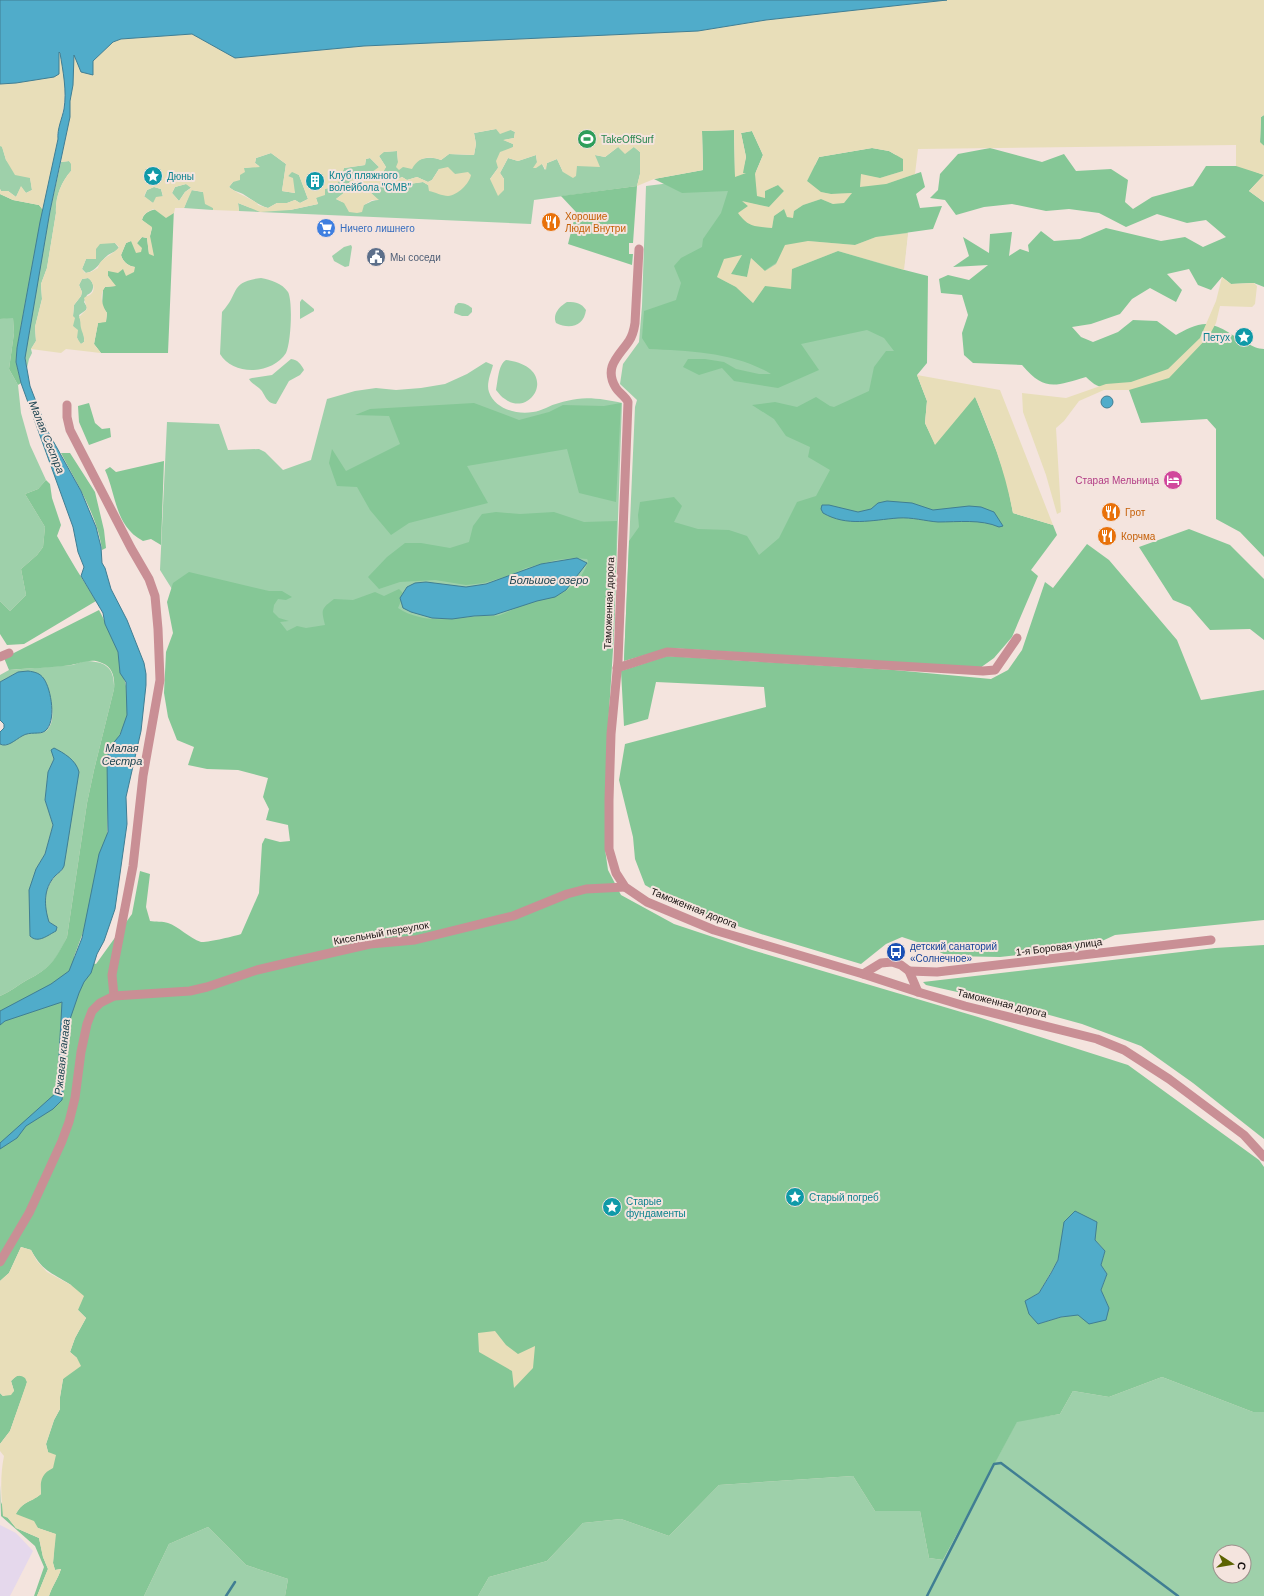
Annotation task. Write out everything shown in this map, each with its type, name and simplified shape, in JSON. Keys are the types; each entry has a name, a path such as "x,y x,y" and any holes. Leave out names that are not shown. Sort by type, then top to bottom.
{"street":[{"name":"Таможенная дорога","path":"639,249 635,323 633,334 612,363 612,376 616,389 622,393 628,402 617,668 611,734 609,849 616,873 625,887 647,902 714,930 965,1006 1097,1039 1124,1050 1169,1079 1238,1130 1252,1142 1264,1157"},
{"path":"0,1262 29,1213 67,1128 75,1098 81,1052 87,1024 92,1011 100,1003 114,996 112,975 133,866 143,776 160,680 155,596 149,579 130,548 70,430 67,417 67,405"},
{"path":"617,668 667,652 983,671 995,670 1017,638"},
{"name":"Кисельный переулок","path":"114,996 190,991 207,987 257,970 291,962 370,944 415,940 512,916 567,894 586,889 625,887"},
{"name":"1-я Боровая улица","path":"909,971 937,972 1211,940"},
{"path":"863,974 881,963 892,962 901,965 909,971 918,992"}],"shaded area":[{"path":"0,1525 16,1533 33,1551 10,1596 0,1596"}],"green space":[{"path":"1264,115 1264,146 1260,143 1261,117"},
{"path":"496,129 511,130 515,132 514,138 504,140 513,144 513,147 490,179 504,179 500,173 508,158 518,161 536,155 537,162 542,164 545,170 547,163 557,159 563,172 595,155 605,157 618,147 634,147 640,152 640,174 637,186 534,200 531,224 239,211 238,203 251,208 290,210 318,204 316,198 325,189 339,181 344,168 365,165 366,159 370,158 379,167 374,179 349,189 336,199 349,204 363,205 378,200 371,193 374,188 391,184 395,186 423,182 428,185 455,174 439,169 432,180 428,182 417,177 407,180 402,177 394,181 387,178 378,179 386,167 379,156 383,152 397,151 398,162 403,167 426,158 436,158 441,160 449,154 474,155 476,144 474,133"},
{"path":"734,130 735,176 742,173 746,157 741,133 752,131 763,155 755,174 765,191 778,185 784,191 769,207 743,202 748,206 762,227 772,228 774,216 784,209 794,211 803,205 821,199 833,204 852,193 831,194 820,192 807,181 819,157 872,148 889,151 903,159 903,171 880,178 861,175 886,184 921,172 925,187 916,194 920,208 942,206 933,229 876,237 855,245 808,241 764,271 751,258 747,277 731,274 742,255 717,277 736,287 753,303 765,286 792,269 838,251 928,276 927,363 917,375 927,401 925,423 935,444 975,396 1007,482 1013,513 1053,525 1057,535 1031,570 1038,576 1012,637 994,658 980,668 670,648 624,661 629,541 639,527 638,515 640,502 674,497 682,506 674,522 698,529 729,530 747,536 759,555 779,538 797,502 816,496 830,470 808,457 810,447 786,436 774,419 752,405 775,402 797,407 816,397 834,407 869,391 874,367 886,351 894,351 884,338 867,330 801,344 819,370 778,388 734,381 722,368 699,375 683,367 688,359 705,359 724,362 736,369 759,374 771,374 742,361 712,354 649,349 642,338 644,311 676,300 681,283 674,266 681,258 702,247 703,239 721,213 728,191 682,193 654,179 703,170 702,131"},
{"path":"0,146 2,146 6,160 30,177 32,190 26,193 21,187 16,197 8,191 1,191"},
{"path":"990,148 1042,162 1064,154 1076,171 1111,169 1128,180 1125,202 1133,209 1152,197 1193,186 1206,166 1240,166 1264,175 1249,191 1264,202 1264,287 1254,283 1231,284 1222,277 1211,290 1198,285 1189,269 1167,274 1182,290 1176,302 1150,288 1132,299 1120,314 1091,324 1072,327 1081,337 1093,342 1118,332 1133,320 1157,321 1176,335 1187,329 1208,324 1223,329 1253,346 1264,349 1264,557 1240,532 1216,519 1216,429 1207,419 1141,423 1129,390 1125,385 1100,387 1086,377 1066,383 1044,383 1037,380 1022,365 973,363 964,355 962,333 968,315 962,295 941,293 939,279 948,275 969,280 988,265 953,267 969,256 963,237 989,253 990,234 1012,232 1009,256 1020,249 1029,252 1028,245 1041,231 1054,241 1080,239 1106,228 1161,241 1185,237 1203,247 1226,237 1206,220 1187,223 1157,214 1126,227 1099,213 1069,209 1046,211 1012,204 984,207 956,215 945,200 930,198 938,190 940,174 958,154"},
{"path":"917,149 892,371 838,655 668,645 624,660 635,407 637,400 620,384 623,364 639,342 642,306 646,186 897,155"},
{"path":"271,153 286,164 282,191 295,193 288,176 292,171 299,175 308,199 300,203 295,200 287,203 277,203 268,208 258,204 229,187 244,168 259,166 255,163 256,158"},
{"path":"69,161 71,163 71,171 67,175 58,196 47,268 41,284 42,299 35,327 36,341 31,349 32,353 27,368 25,349 50,211 61,162"},
{"path":"186,184 192,187 185,192 179,201 172,193 175,187"},
{"path":"637,186 633,243 629,243 629,254 633,254 632,265 568,244 576,212 561,196"},
{"path":"154,187 161,189 163,197 153,203 144,197 147,190"},
{"path":"191,190 203,192 213,210 184,208"},
{"path":"0,194 13,200 39,205 43,210 17,348 16,362 21,383 18,385 9,369 14,333 13,318 0,319"},
{"path":"174,208 168,353 101,353 94,344 98,323 106,321 107,313 102,306 103,290 105,287 115,286 108,276 108,270 135,267 126,263 121,255 126,243 131,241 137,243 142,237 147,238 149,254 152,228 142,220 144,216 151,211"},
{"path":"100,243 115,243 119,248 108,255 93,270 86,273 82,269 86,259"},
{"path":"351,245 349,266 345,267 334,261 332,256 344,247"},
{"path":"88,278 93,284 93,289 90,294 87,295 84,302 87,307 86,310 79,315 84,340 81,344 79,343 73,326 74,305 81,296 82,292 79,285 82,279"},
{"path":"261,278 279,284 286,289 290,297 291,313 288,348 280,360 272,366 253,370 243,369 226,361 220,354 222,312 239,286 244,282"},
{"path":"302,299 314,309 314,311 300,319 300,302"},
{"path":"567,302 578,303 586,310 582,320 576,325 566,326 556,323 556,313 559,308"},
{"path":"458,303 469,306 472,308 472,312 468,316 462,316 454,313 455,306"},
{"path":"13,317 14,333 9,369 18,385 21,413 30,445 46,480 38,489 25,494 45,527 43,547 37,555 21,569 26,595 10,611 0,601 0,319"},
{"path":"291,359 296,360 304,370 300,375 289,381 276,404 272,403 249,379 272,375"},
{"path":"506,360 523,365 533,372 537,381 536,390 532,397 524,402 515,403 505,399 496,390 501,366"},
{"path":"486,362 493,365 489,378 489,392 496,403 507,410 527,413 582,398 600,399 622,403 614,634 236,691 160,570 167,422 219,424 228,450 259,449 265,452 283,470 311,460 327,399 355,391 376,388 396,390 445,384 467,374"},
{"path":"89,403 95,423 102,429 110,428 111,437 89,445 79,422 78,406"},
{"path":"474,403 519,420 549,412 563,405 604,406 621,403 616,502 579,493 567,449 467,466 488,503 409,523 391,535 370,510 357,487 337,486 329,463 332,449 346,471 400,444 389,416 355,415 370,409"},
{"path":"61,453 70,453 95,492 104,530 106,548 102,550 100,538 91,512"},
{"path":"164,461 161,545 151,539 143,541 134,535 127,527 118,510 105,470 110,467 116,472"},
{"path":"46,480 50,484 52,498 61,525 57,536 96,601 24,644 7,645 0,634 0,601 10,611 26,595 21,569 37,555 43,547 45,527 25,494 38,489"},
{"path":"496,512 520,514 554,512 584,522 617,521 614,634 607,743 605,849 608,870 621,895 674,924 752,950 978,1017 1128,1065 1259,1160 1264,1167 1264,1412 1253,1412 1162,1377 1109,1397 1073,1391 1060,1414 1017,1422 943,1560 929,1558 920,1511 875,1511 853,1476 719,1485 669,1536 621,1519 583,1523 547,1561 489,1577 478,1596 285,1596 288,1579 246,1565 208,1527 169,1544 144,1596 49,1596 61,1569 55,1570 53,1563 55,1534 38,1528 15,1515 24,1504 41,1494 40,1481 45,1472 48,1452 46,1444 54,1420 60,1409 63,1379 77,1358 70,1352 75,1338 86,1318 78,1310 71,1285 44,1267 31,1250 21,1247 9,1273 0,1281 0,996 35,976 52,963 67,937 87,803 114,689 114,681 109,667 94,661 63,666 9,670 4,658 99,610 116,643 126,686 128,719 109,755 107,849 89,916 74,957 96,964 132,914 140,871 150,874 146,907 150,921 168,923 201,942 241,934 259,893 262,844 265,838 280,842 290,841 288,825 266,820 269,809 263,797 268,778 238,770 207,769 188,765 194,747 177,740 168,717 164,693 166,652 173,633 167,602 173,583 189,572 269,591 282,591 292,597 286,600 278,599 274,605 273,612 279,618 289,621 280,622 287,631 297,626 306,628 325,625 323,616 324,607 334,599 353,600 375,592 384,596 399,589 404,594 398,608 417,616 448,619 498,616 532,601 560,594 576,583 587,566 587,559 574,558 556,560 526,568 508,576 484,583 466,585 435,580 400,582 379,589 368,577 387,557 405,543 421,543 450,548 469,542 473,526 482,514","holes":["1095,1240 1105,1251 1101,1265 1107,1274 1101,1290 1109,1308 1061,1317 1038,1324 1025,1301 1039,1293 1058,1260 1061,1245"]},
{"path":"1189,529 1230,545 1264,579 1264,640 1250,629 1210,630 1190,607 1173,600 1139,547"},
{"path":"1087,544 1109,560 1177,640 1201,700 1264,690 1264,920 1115,935 1089,947 1000,957 948,956 920,943 902,937 886,944 861,964 761,934 685,908 645,885 635,859 633,837 619,780 625,744 766,707 764,687 656,682 648,719 624,726 621,671 667,656 894,670 991,679 1008,670 1022,650 1045,582 1053,588"},
{"path":"84,661 103,664 113,675 114,689 87,803 67,937 52,963 35,976 0,996 0,744 6,745 21,736 44,732 49,728 51,722 52,707 44,679 18,672 0,682 0,675 9,670 73,665","holes":["54,756 65,857 62,870 51,881 45,900 49,922 57,927 56,931 30,936 36,869 45,854 53,825 45,800 48,772"]},
{"path":"1264,945 1264,1139 1193,1083 1141,1046 1082,1024 1002,1002 926,985 923,982 1215,948"},
{"path":"21,1375 26,1378 26,1386 10,1431 0,1444 0,1393 3,1396 14,1391 11,1381 16,1376"},
{"path":"1162,1377 1253,1412 1264,1412 1264,1596 478,1596 489,1577 547,1561 583,1523 621,1519 669,1536 719,1485 853,1476 875,1511 920,1511 929,1558 943,1560 1017,1421 1060,1414 1073,1391 1109,1397"},
{"path":"0,1485 1,1502 8,1518 16,1528 39,1538 43,1557 48,1569 37,1596 34,1596 44,1567 35,1546 1,1516"},
{"path":"208,1527 246,1565 288,1579 285,1596 144,1596 169,1544"}],"sand":[{"name":"Дюны","path":"947,0 1264,0 1264,115 1261,117 1260,142 1264,146 1264,175 1236,166 1236,145 918,149 915,174 886,184 860,187 861,174 880,178 903,171 903,159 889,151 872,148 819,157 807,181 821,192 831,194 852,193 844,203 833,204 821,199 803,205 794,211 793,218 787,217 784,209 774,216 772,228 749,224 738,213 748,206 742,201 769,207 784,191 778,185 765,191 765,198 757,196 755,174 763,155 752,131 741,133 746,157 743,173 746,173 735,177 734,130 702,131 703,170 654,179 637,186 640,174 640,152 634,147 625,154 618,147 605,157 595,155 600,167 577,166 576,176 573,178 563,172 557,159 547,163 546,170 542,164 536,168 533,168 537,162 536,155 518,161 508,158 500,173 504,179 504,190 498,196 490,179 498,168 496,161 500,152 513,147 513,144 503,140 514,138 515,132 511,130 500,134 496,129 474,133 476,144 474,155 449,154 441,160 428,157 417,162 412,169 403,167 399,170 396,167 398,162 397,151 384,152 379,156 386,167 379,179 387,178 394,181 402,177 407,180 417,177 428,182 432,180 439,169 448,167 455,174 468,172 471,175 465,185 456,194 448,196 429,191 428,185 423,182 395,186 391,184 374,188 371,193 379,200 372,200 364,205 362,212 349,212 344,203 336,199 349,189 349,182 354,178 374,179 372,172 379,167 370,158 366,159 365,165 344,168 338,182 325,189 325,195 316,198 318,204 290,210 260,212 238,203 239,211 213,210 213,208 205,204 203,192 192,190 184,208 175,208 174,213 166,218 154,209 143,216 142,220 152,227 150,236 154,256 149,254 147,238 142,237 137,243 142,248 141,252 136,253 131,241 126,243 121,255 126,263 135,267 134,272 126,276 123,269 118,273 108,271 108,276 116,286 105,287 102,293 103,304 107,313 106,322 98,323 94,344 101,353 66,349 61,353 31,349 36,341 35,327 42,299 41,284 47,268 59,190 71,171 71,164 69,161 61,162 67,131 57,133 58,139 43,210 39,205 13,200 0,194 0,189 1,191 8,191 16,197 21,186 26,193 32,190 30,178 15,175 6,160 2,147 0,146 0,84 31,80 59,52 62,61 65,88 64,107 60,124 70,117 74,55 93,75 93,61 113,42 121,39 192,34 235,58 364,46 698,31 766,20","holes":["271,153 286,164 282,191 295,193 293,178 288,176 292,172 299,175 308,199 300,203 295,200 287,203 277,203 268,208 258,205 229,187 233,182 240,180 240,175 245,172 244,168 260,167 255,163 256,158","186,184 191,188 185,192 179,201 172,193 175,187","154,187 161,189 163,196 156,197 153,203 144,196 147,190","115,243 119,247 101,261 98,268 91,272 85,273 82,269 86,259 96,259 96,249 100,244","88,278 94,288 93,292 84,298 87,309 79,317 84,338 84,342 81,344 77,338 78,330 73,326 75,318 73,316 74,305 81,296 82,292 79,285 82,279"]},
{"path":"1264,175 1264,202 1249,191"},
{"path":"908,233 904,270 838,251 792,269 791,289 765,286 753,303 736,287 717,277 724,259 742,255 731,274 747,277 751,258 765,271 776,264 785,245 808,241 855,245 876,237"},
{"path":"1222,277 1231,284 1254,283 1257,286 1255,304 1252,307 1220,306 1216,323 1209,336 1169,378 1129,390 1104,390 1079,401 1064,421 1056,428 1061,512 1057,514 1046,475 1023,412 1022,393 1066,398 1106,384 1131,382 1168,369 1200,338 1216,301"},
{"path":"917,375 1000,390 1053,525 1013,513 997,454 975,397 935,445 925,423 927,401"},
{"path":"21,1247 31,1250 37,1261 47,1272 71,1285 84,1296 78,1310 86,1318 75,1338 70,1352 77,1358 81,1366 63,1379 60,1409 54,1420 46,1444 48,1452 56,1455 53,1468 49,1470 42,1478 41,1494 24,1504 16,1514 34,1521 38,1528 56,1534 53,1563 55,1570 61,1569 49,1596 37,1596 48,1569 43,1557 39,1538 16,1528 8,1518 3,1516 2,1508 1,1478 4,1456 0,1451 0,1444 10,1431 27,1382 25,1378 18,1376 11,1381 14,1391 11,1395 3,1396 0,1393 0,1281 9,1273"},
{"path":"495,1331 506,1345 518,1354 535,1346 533,1368 514,1388 512,1371 479,1352 478,1333"}],"water":[{"path":"0,0 947,0 766,20 698,31 364,46 235,58 192,34 121,39 113,42 93,61 93,75 81,72 74,55 70,117 50,211 25,358 30,386 47,430 81,491 96,527 101,547 102,563 111,589 127,620 144,663 146,685 141,731 126,797 127,824 115,909 91,973 84,982 79,993 68,1025 62,1100 53,1109 26,1126 17,1138 0,1149 0,1143 57,1092 62,1002 5,1021 0,1025 0,1011 51,984 69,971 82,938 99,854 108,832 107,759 110,747 120,735 127,715 126,682 120,673 118,652 105,624 103,613 81,576 84,567 78,552 73,527 21,383 16,362 17,348 40,222 65,102 65,88 60,53 59,52 59,74 54,77 0,84"},
{"path":"1105,396 1109,396 1113,402 1109,408 1105,408 1101,404 1101,400"},
{"path":"887,501 912,503 933,510 969,506 981,507 994,512 1003,526 999,527 992,524 977,522 938,522 903,518 860,522 841,520 832,517 823,513 821,509 822,505 829,505 858,512 871,509 878,503"},
{"name":"Большое озеро","path":"577,558 587,563 566,590 555,597 537,601 494,615 452,619 432,618 403,608 400,598 407,587 415,583 426,582 466,587 486,584 541,564"},
{"path":"28,671 39,674 47,684 52,705 49,727 43,732 22,736 5,745 0,744 0,732 4,728 4,724 0,720 0,682 18,672"},
{"path":"54,748 72,760 79,772 64,866 48,886 46,898 46,910 49,922 57,927 56,931 43,938 36,939 30,936 29,890 36,869 45,854 53,825 45,800 48,772 54,759 51,750"},
{"path":"1075,1211 1097,1222 1095,1240 1105,1251 1101,1265 1107,1274 1101,1290 1109,1308 1106,1320 1089,1324 1078,1315 1061,1317 1038,1324 1029,1314 1025,1301 1039,1293 1051,1273 1058,1260 1064,1222"}],"waterway":[{"path":"927,1596 994,1464 1001,1463 1178,1596"},
{"path":"226,1596 235,1582"}],"place":[{"name":"TakeOffSurf","path":"587,139"},
{"name":"Дюны","path":"153,176"},
{"name":"Клуб пляжного волейбола \"СМВ\"","path":"315,181"},
{"name":"Хорошие Люди Внутри","path":"551,222"},
{"name":"Ничего лишнего","path":"326,228"},
{"name":"Мы соседи","path":"376,257"},
{"name":"Петух","path":"1244,337"},
{"name":"Старая Мельница","path":"1173,480"},
{"name":"Грот","path":"1111,512"},
{"name":"Корчма","path":"1107,536"},
{"name":"детский санаторий «Солнечное»","path":"896,952"},
{"name":"Старый погреб","path":"795,1197"},
{"name":"Старые фундаменты","path":"612,1207"}],"water label":[{"name":"Малая Сестра","path":"47,437"},
{"name":"Малая Сестра","path":"122,754"},
{"name":"Ржавая канава","path":"62,1057"}]}
